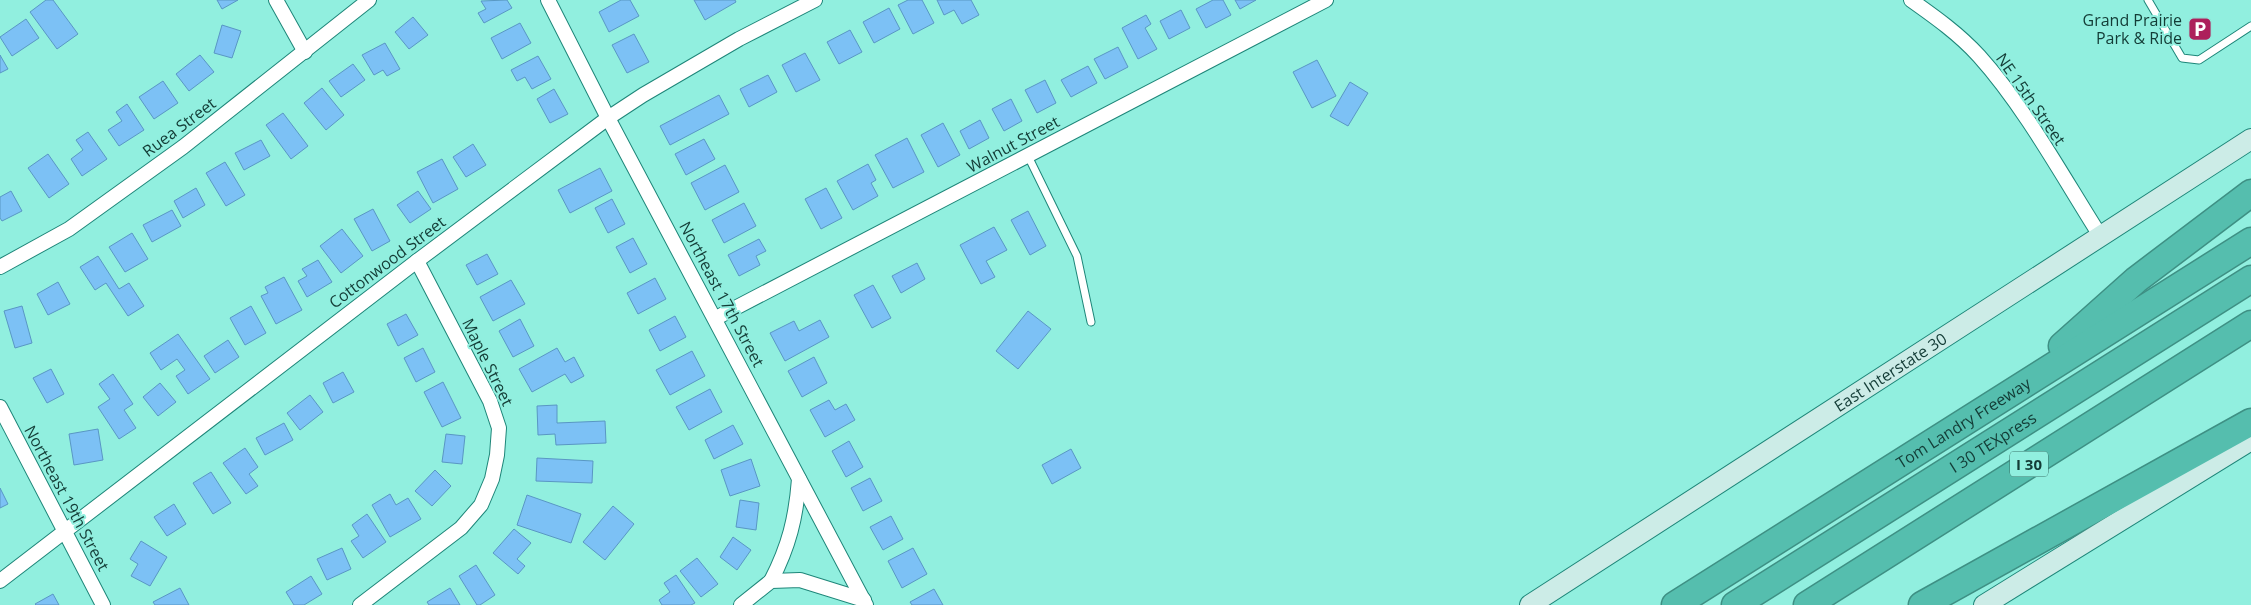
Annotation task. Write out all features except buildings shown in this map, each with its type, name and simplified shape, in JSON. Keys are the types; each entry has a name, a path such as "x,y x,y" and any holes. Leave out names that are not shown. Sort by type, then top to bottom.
{"highway":[{"path":"2008,396 2136,280 2251,193"},
{"name":"Tom Landry Freeway","path":"1675,605 2251,241"},
{"name":"I 30 TEXpress","path":"1735,605 2251,279"},
{"name":"I 30","path":"1807,605 2251,324"},
{"path":"1922,605 2251,422"}],"main road":[{"name":"East Interstate 30","path":"1530,605 2251,139"},
{"path":"1984,605 2251,440"}],"street":[{"path":"276,0 305,52"},
{"name":"Ruea Street","path":"0,267 69,228 183,147 369,0"},
{"name":"Northeast 17th Street","path":"548,0 608,118 716,318 865,603"},
{"name":"Cottonwood Street","path":"0,581 417,261 608,118 643,94 723,48 815,0"},
{"name":"Walnut Street","path":"716,318 1326,0"},
{"name":"NE 15th Street","path":"1911,0 1944,24 1979,56 2015,102 2101,237"},
{"name":"Maple Street","path":"360,605 461,528 481,505 492,479 497,455 498,428 490,401 417,261"},
{"name":"Northeast 19th Street","path":"0,407 104,605"},
{"path":"741,605 771,581 787,544 796,513 799,479"},
{"path":"771,581 800,580 865,603"}],"lane":[{"path":"2148,0 2182,58 2199,60 2251,26"},
{"path":"1028,156 1077,256 1091,322"}],"place":[{"name":"Grand Prairie Park & Ride","path":"2200,29"}]}
